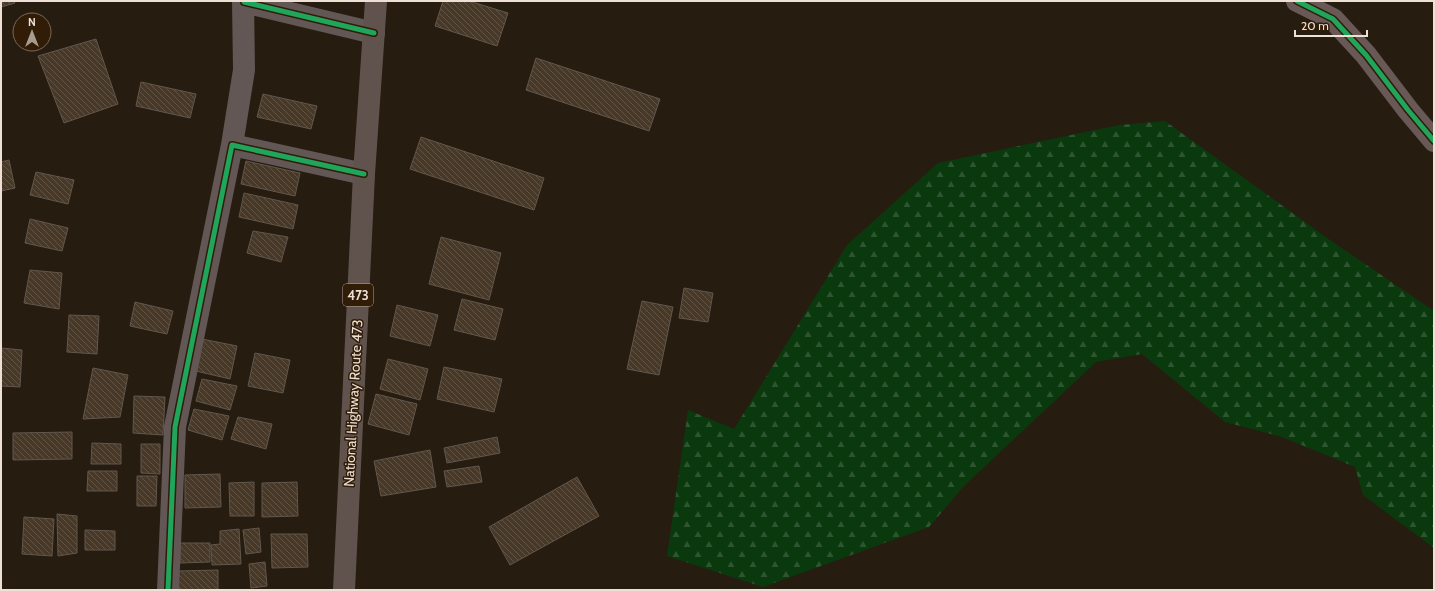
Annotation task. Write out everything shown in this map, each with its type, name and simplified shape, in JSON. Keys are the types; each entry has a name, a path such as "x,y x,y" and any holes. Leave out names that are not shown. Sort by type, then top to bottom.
{"highway":[{"name":"National Highway Route 473","path":"344,590 364,174 376,1"}],"street":[{"path":"168,590 175,427 232,145 244,70 244,1 374,33"},
{"path":"1297,1 1333,19 1366,54 1408,110 1434,141"},
{"path":"232,145 364,174"}],"green space":[{"path":"1165,121 1327,238 1434,311 1434,548 1363,495 1355,467 1282,437 1225,422 1142,354 1096,362 964,486 929,527 763,587 667,556 688,410 734,429 847,245 938,163 1119,125"}],"building":[{"path":"1,1 14,1 15,3 1,7"},
{"path":"443,1 469,1 508,13 497,46 435,26"},
{"path":"96,39 118,104 64,123 38,56"},
{"path":"536,58 660,99 649,131 526,90"},
{"path":"141,82 196,94 190,118 136,106"},
{"path":"263,94 317,106 311,129 257,117"},
{"path":"421,137 544,178 534,210 410,169"},
{"path":"9,160 15,188 1,191 1,162"},
{"path":"246,161 300,173 295,196 241,184"},
{"path":"36,172 74,180 68,204 30,195"},
{"path":"244,193 298,205 293,229 239,217"},
{"path":"30,219 68,228 62,251 25,243"},
{"path":"253,231 288,237 281,262 247,253"},
{"path":"441,237 501,253 489,300 429,284"},
{"path":"30,270 62,273 59,309 24,303"},
{"path":"684,288 713,293 708,322 679,318"},
{"path":"462,299 503,309 495,340 454,330"},
{"path":"642,301 673,307 659,375 627,369"},
{"path":"135,302 173,311 167,334 130,326"},
{"path":"397,305 438,315 430,346 390,336"},
{"path":"69,315 99,316 97,354 67,352"},
{"path":"202,339 237,346 230,379 196,371"},
{"path":"1,348 22,350 20,387 1,386"},
{"path":"255,353 290,360 283,393 248,386"},
{"path":"388,359 428,369 420,400 380,389"},
{"path":"444,367 502,379 494,412 437,399"},
{"path":"93,368 128,375 120,417 83,419"},
{"path":"202,379 237,386 230,410 196,401"},
{"path":"376,394 417,404 409,435 368,424"},
{"path":"134,396 165,397 163,435 133,433"},
{"path":"194,409 229,416 222,440 188,430"},
{"path":"238,417 272,424 266,449 231,439"},
{"path":"72,432 72,459 13,460 13,433"},
{"path":"497,437 500,453 447,463 444,448"},
{"path":"92,443 121,444 121,464 91,464"},
{"path":"141,444 160,444 160,474 141,473"},
{"path":"430,450 436,487 381,496 374,461"},
{"path":"479,466 482,482 447,487 444,471"},
{"path":"88,471 117,471 117,491 87,491"},
{"path":"220,474 221,507 185,508 185,475"},
{"path":"137,476 157,476 156,506 137,506"},
{"path":"577,477 599,516 510,565 489,527"},
{"path":"254,482 254,516 230,516 229,483"},
{"path":"297,482 298,516 262,517 262,483"},
{"path":"57,514 77,516 77,553 58,556"},
{"path":"24,517 54,519 52,556 22,554"},
{"path":"259,528 261,552 246,554 243,530"},
{"path":"239,529 241,564 212,565 211,545 220,544 220,531"},
{"path":"85,530 115,531 115,550 85,550"},
{"path":"271,534 307,534 308,567 272,568"},
{"path":"180,543 210,543 210,562 180,563"},
{"path":"265,562 267,586 251,588 249,564"},
{"path":"218,570 218,590 179,590 178,571"}],"cycle path":[{"path":"1297,1 1333,19 1366,55 1434,141"},
{"path":"244,2 374,33"},
{"path":"168,590 175,427 232,145 364,174"}]}
